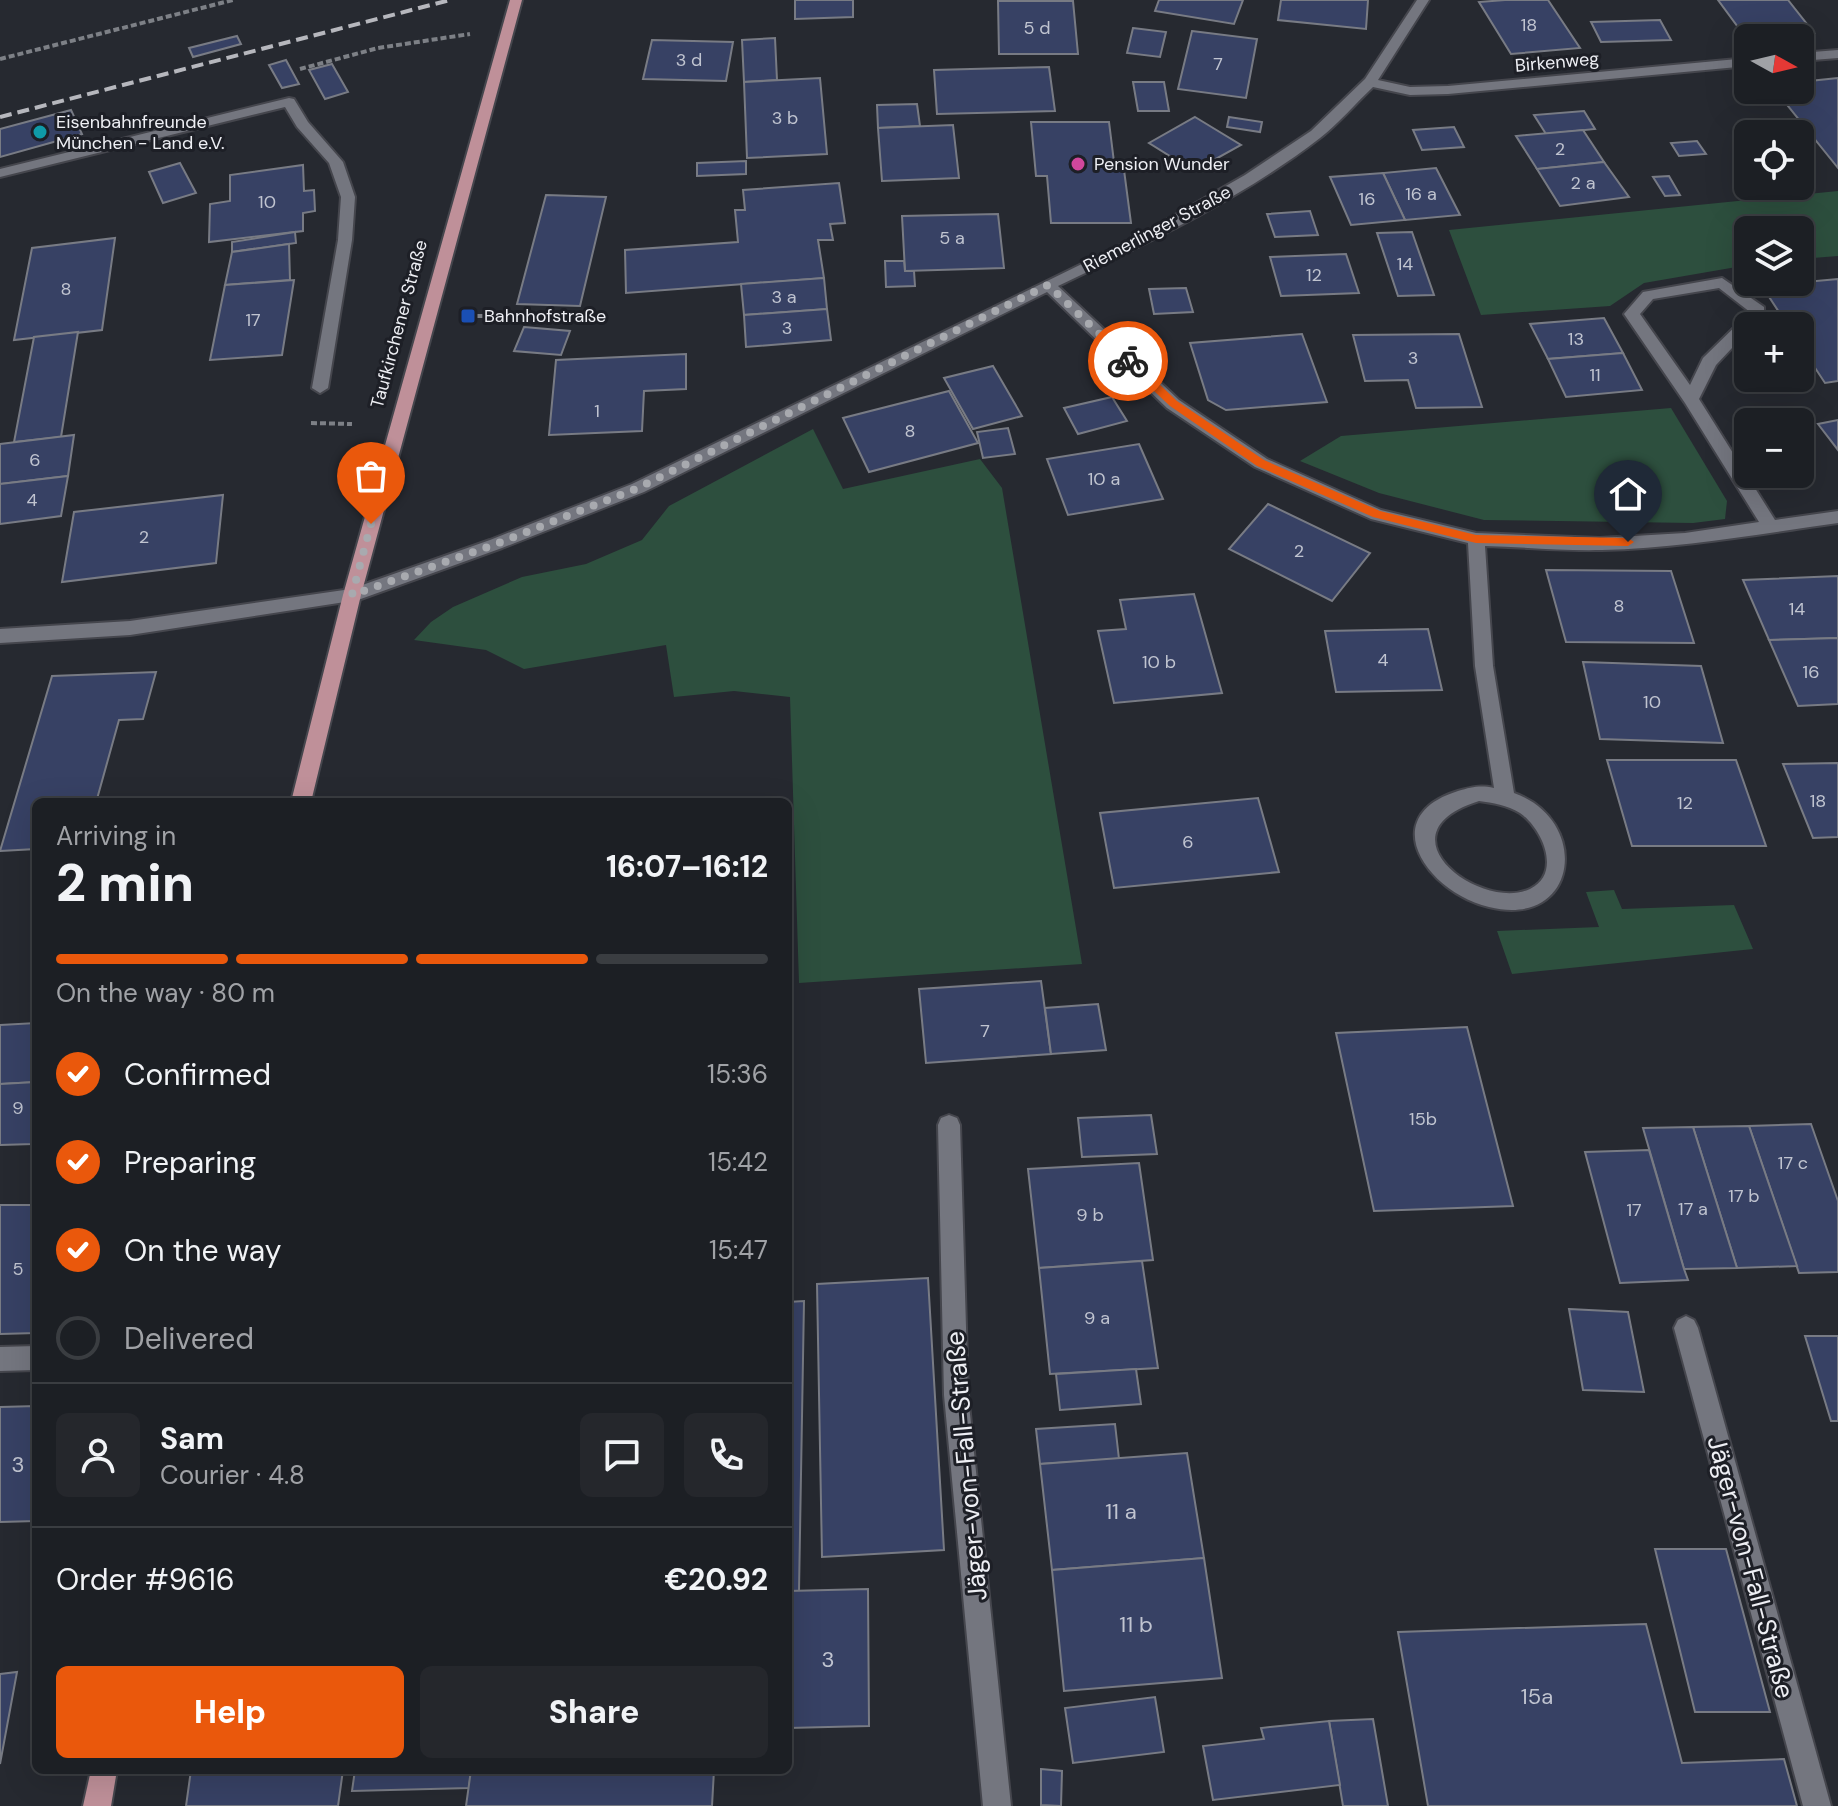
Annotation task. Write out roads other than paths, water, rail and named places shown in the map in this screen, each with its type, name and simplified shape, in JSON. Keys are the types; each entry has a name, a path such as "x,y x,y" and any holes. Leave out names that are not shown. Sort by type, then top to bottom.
{"main road":[{"name":"Taufkirchener Straße","path":"302,798 352,595 516,0"},
{"path":"97,1806 103,1774"}],"street":[{"name":"Riemerlinger Straße","path":"352,595 496,544 638,488 1140,241 1250,178 1316,134 1370,82 1423,0"},
{"path":"1814,56 1838,54"},
{"name":"Birkenweg","path":"1370,82 1410,91 1448,90 1734,63"},
{"path":"0,173 289,102 302,124 336,162 348,197 345,240 320,388"},
{"path":"1691,399 1709,362 1759,311 1722,283 1648,295 1632,314 1691,399 1772,529"},
{"path":"1048,285 1173,404 1261,463 1377,515 1476,539 1600,544 1685,539 1772,529 1838,517"},
{"path":"1476,539 1484,666 1505,797"},
{"path":"0,636 130,628 352,595"},
{"path":"1479,793 1505,797 1529,809 1547,826 1557,847 1557,868 1548,886 1528,898 1504,903 1477,898 1453,885 1435,867 1425,846 1426,825 1437,808 1456,796 1479,793"},
{"name":"Jäger-von-Fall-Straße","path":"949,1125 956,1395 997,1806"},
{"name":"Jäger-von-Fall-Straße","path":"1686,1328 1817,1806"},
{"path":"0,1359 32,1358"}],"railway":[{"path":"0,117 450,0"}],"place":[{"name":"Eisenbahnfreunde München - Land e.V.","path":"40,132"},
{"name":"Pension Wunder","path":"1078,164"},
{"name":"Bahnhofstraße","path":"468,316"}]}
